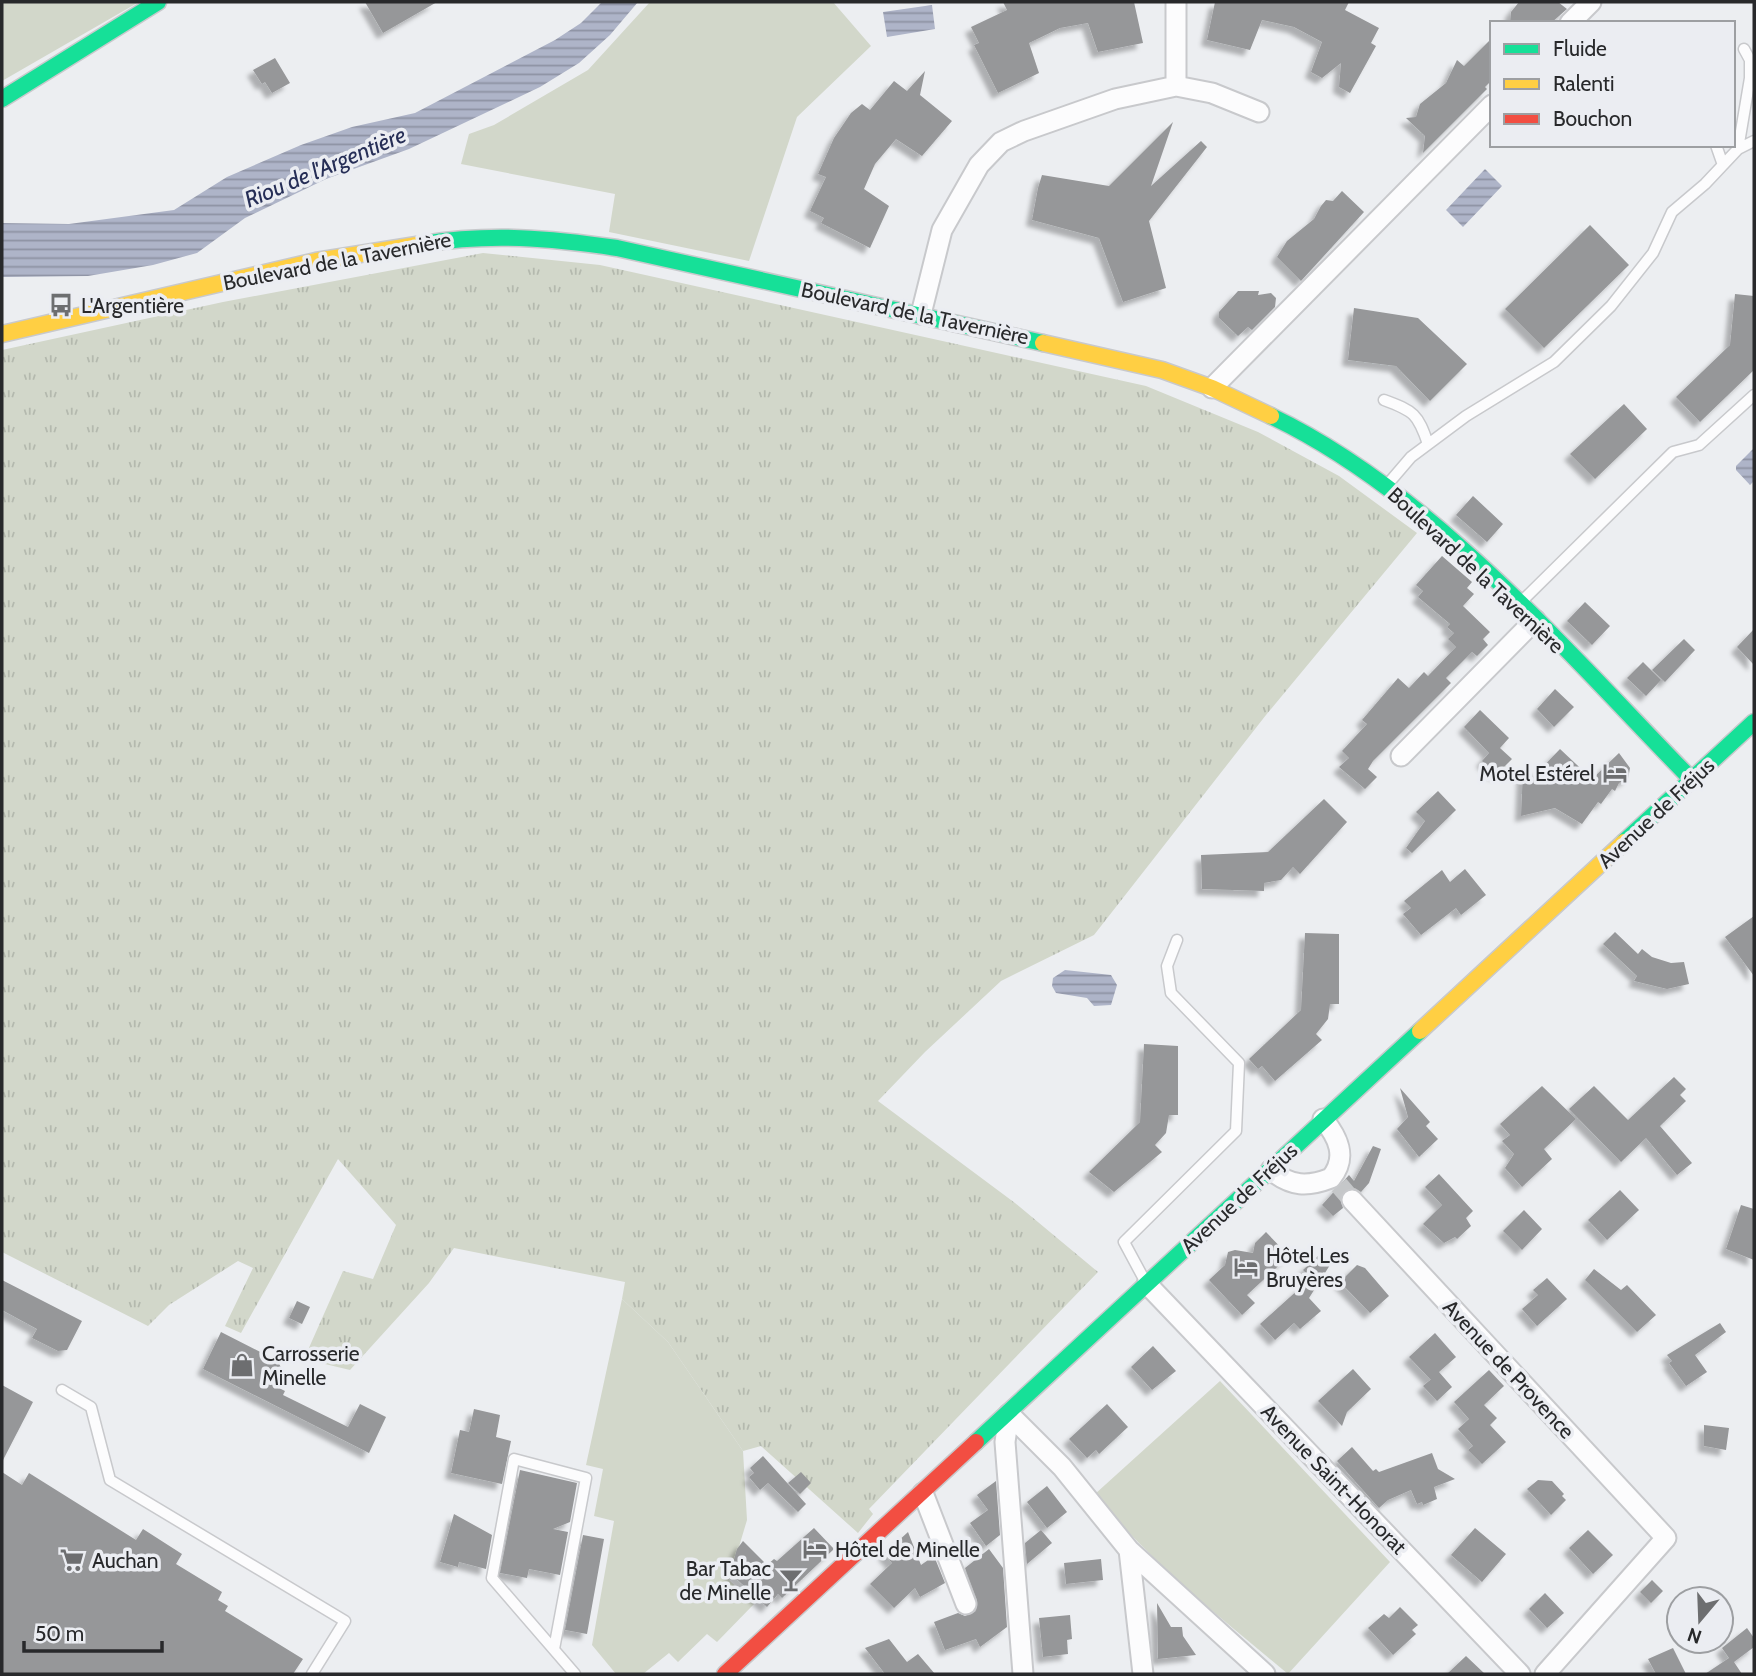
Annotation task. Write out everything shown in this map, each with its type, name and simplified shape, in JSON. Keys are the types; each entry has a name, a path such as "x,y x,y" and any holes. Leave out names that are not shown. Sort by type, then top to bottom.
{"street":[{"path":"2,99 158,2"},
{"path":"1176,2 1176,86"},
{"path":"1572,21 1591,2"},
{"path":"921,314 942,230 979,165 1001,142 1024,131 1115,99 1176,86 1212,93 1259,112"},
{"path":"1212,388 1490,106"},
{"name":"Boulevard de la Tavernière","path":"2,334 316,261 473,236 571,241 617,248 1115,358 1212,388 1277,419 1387,485 1520,604 1692,780"},
{"path":"1401,756 1535,620"},
{"name":"Avenue de Fréjus","path":"726,1674 1009,1414 1323,1119 1752,727"},
{"path":"1271,1170 1282,1180 1298,1185 1341,1188 1340,1146 1323,1119"},
{"name":"Avenue de Provence","path":"1341,1188 1666,1538 1545,1674"},
{"name":"Avenue Saint-Honorat","path":"1147,1284 1520,1674"},
{"path":"1009,1414 1062,1467 1129,1550 1265,1674"},
{"path":"1009,1414 1005,1442 1023,1674"},
{"path":"923,1493 966,1604"},
{"path":"1129,1550 1143,1674"}],"lane":[{"path":"1738,149 1751,78 1749,60 1744,49"},
{"path":"1387,485 1411,457 1466,416 1555,362 1611,306 1653,253 1672,212 1738,149 1754,141"},
{"path":"1717,147 1723,165"},
{"path":"1520,604 1673,453 1699,445 1754,395"},
{"path":"1384,400 1420,419 1428,444"},
{"path":"1147,1284 1124,1242 1236,1131 1239,1063 1171,993 1167,966 1177,940"},
{"path":"62,1390 91,1407 110,1480 345,1621 312,1674"},
{"path":"554,1649 586,1478 514,1459 492,1578 575,1674"}],"green space":[{"path":"2,2 139,2 2,81"},
{"path":"650,2 833,2 871,46 797,117 749,261 609,232 615,194 461,164 469,134 494,125 588,70"},
{"path":"483,253 600,265 1146,386 1258,432 1339,476 1417,533 1266,715 1094,935 1001,981 925,1052 878,1101 1015,1203 1098,1272 869,1509 873,1514 858,1533 761,1446 743,1451 668,1342 622,1299 625,1282 454,1248 429,1283 350,1370 304,1359 343,1271 373,1279 396,1225 338,1159 241,1333 225,1326 253,1268 238,1261 169,1305 148,1326 2,1252 2,350 223,302"},
{"path":"622,1299 668,1342 743,1451 747,1520 729,1580 754,1604 717,1642 707,1634 678,1662 669,1653 643,1674 616,1674 592,1645 614,1521 594,1516 603,1469 586,1465"},
{"path":"1220,1381 1390,1562 1288,1674 1163,1566 1095,1494"}],"water":[{"name":"Riou de l'Argentière","path":"602,2 638,2 610,35 579,63 540,87 409,149 326,179 245,218 197,253 153,265 88,276 2,277 2,223 69,224 174,210 227,177 301,145 352,127 415,113 555,40 581,23"},
{"path":"932,5 935,29 887,37 883,12"},
{"path":"1485,169 1502,186 1463,227 1446,210"},
{"path":"1754,448 1754,481 1750,485 1736,470 1736,466"},
{"path":"1065,970 1111,975 1117,985 1111,1005 1094,1006 1087,998 1056,993 1052,986 1053,978"}],"building":[{"path":"365,2 437,2 383,33"},
{"path":"1003,2 1134,2 1143,43 1098,52 1088,23 1060,28 1029,43 1039,73 998,93 974,45 979,43 971,27 1007,10"},
{"path":"1215,2 1349,2 1345,10 1379,28 1371,43 1376,46 1350,93 1339,87 1341,63 1322,78 1311,72 1322,42 1294,27 1262,20 1250,50 1207,40"},
{"path":"1519,2 1558,2 1567,9 1553,21 1510,21 1511,12"},
{"path":"1490,40 1490,82 1485,87 1487,89 1423,153 1425,136 1406,118 1416,117 1420,104 1446,83 1457,60 1464,66"},
{"path":"275,58 290,83 272,93 253,70"},
{"path":"925,71 920,95 952,121 922,156 896,139 875,164 864,189 889,206 870,248 821,223 824,218 810,211 826,177 818,174 834,138 851,113 862,104 870,110 894,81 907,91"},
{"path":"1173,122 1151,186 1201,141 1207,147 1149,221 1166,288 1123,302 1099,238 1032,220 1038,188 1042,175 1109,186"},
{"path":"1342,191 1364,212 1301,281 1277,257 1287,241 1314,219 1326,200 1333,201"},
{"path":"1590,225 1629,265 1544,348 1505,309"},
{"path":"1238,291 1259,291 1258,295 1271,293 1276,298 1275,307 1252,330 1248,327 1238,336 1219,318 1219,312"},
{"path":"1735,294 1754,296 1754,370 1700,422 1676,397 1730,345"},
{"path":"1354,308 1418,318 1467,364 1430,401 1396,366 1348,360"},
{"path":"1624,404 1647,429 1595,479 1570,454"},
{"path":"1473,496 1503,524 1487,542 1456,515"},
{"path":"1442,556 1472,582 1467,588 1474,594 1463,606 1490,632 1483,639 1488,645 1477,656 1472,652 1446,678 1451,683 1373,761 1368,769 1377,777 1365,789 1339,767 1349,758 1342,751 1367,724 1362,720 1398,678 1409,688 1424,672 1428,676 1456,647 1448,639 1454,633 1447,627 1450,624 1418,597 1423,591 1416,585"},
{"path":"1585,602 1610,626 1592,645 1567,621"},
{"path":"1754,629 1754,665 1737,647"},
{"path":"1684,639 1695,650 1665,682 1652,670"},
{"path":"1643,662 1661,680 1646,696 1627,678"},
{"path":"1555,689 1574,707 1554,727 1537,709"},
{"path":"1480,710 1509,738 1500,748 1512,759 1496,775 1482,761 1489,753 1464,727"},
{"path":"1560,749 1592,779 1619,753 1630,768 1628,779 1619,783 1615,791 1612,789 1601,804 1598,802 1582,824 1555,808 1521,816 1523,770 1532,778"},
{"path":"1438,791 1456,810 1412,853 1406,848 1425,821 1416,812"},
{"path":"1324,799 1347,822 1300,874 1293,867 1281,880 1264,883 1264,891 1202,889 1201,855 1268,852"},
{"path":"1465,869 1486,895 1461,915 1456,908 1421,935 1403,914 1411,908 1404,901 1442,870 1450,882"},
{"path":"1754,916 1754,976 1725,937"},
{"path":"1615,932 1638,954 1642,949 1652,957 1671,963 1684,962 1689,984 1667,989 1634,981 1637,976 1603,944"},
{"path":"1305,933 1339,934 1339,1004 1330,1004 1328,1019 1316,1034 1322,1040 1275,1081 1262,1066 1258,1069 1249,1059 1301,1010"},
{"path":"1144,1044 1178,1046 1178,1115 1169,1115 1166,1133 1155,1145 1162,1152 1114,1192 1089,1172 1140,1122"},
{"path":"1674,1077 1686,1089 1680,1095 1686,1101 1660,1126 1692,1163 1677,1175 1646,1138 1621,1162 1569,1109 1594,1086 1628,1120"},
{"path":"1542,1086 1576,1119 1544,1149 1552,1159 1522,1187 1505,1168 1514,1154 1502,1141 1510,1135 1500,1124"},
{"path":"1400,1088 1430,1122 1426,1126 1438,1139 1419,1157 1397,1129 1408,1117"},
{"path":"1373,1146 1381,1149 1369,1183 1361,1192 1355,1188 1344,1191 1340,1197 1343,1208 1333,1216 1322,1205 1349,1175 1354,1181"},
{"path":"1439,1174 1473,1211 1466,1218 1471,1226 1457,1239 1455,1237 1444,1243 1423,1224 1442,1205 1425,1187"},
{"path":"1620,1190 1639,1210 1607,1240 1588,1220"},
{"path":"1741,1205 1754,1209 1754,1260 1726,1249"},
{"path":"1524,1210 1542,1229 1522,1250 1503,1231"},
{"path":"1266,1232 1289,1256 1247,1295 1255,1303 1242,1315 1209,1280 1225,1265 1228,1252 1235,1250 1253,1253 1255,1243"},
{"path":"1320,1254 1330,1265 1309,1298 1321,1311 1300,1329 1294,1323 1275,1340 1260,1324 1311,1278 1303,1270"},
{"path":"1357,1265 1365,1268 1389,1296 1370,1313 1340,1282"},
{"path":"1594,1269 1621,1290 1627,1285 1656,1315 1637,1332 1585,1280"},
{"path":"1547,1278 1567,1299 1537,1326 1522,1309 1538,1295 1533,1290"},
{"path":"2,1280 82,1321 67,1350 58,1351 32,1338 37,1329 2,1310"},
{"path":"297,1301 310,1307 302,1324 289,1318"},
{"path":"1720,1323 1726,1332 1695,1355 1707,1372 1686,1386 1669,1363 1672,1361 1667,1355"},
{"path":"221,1332 278,1361 285,1377 279,1388 285,1391 283,1395 348,1427 360,1404 386,1417 369,1453 203,1369"},
{"path":"1435,1333 1456,1357 1439,1372 1452,1387 1437,1401 1423,1386 1431,1380 1409,1357"},
{"path":"1153,1346 1176,1371 1152,1390 1131,1367"},
{"path":"1353,1369 1371,1389 1347,1412 1342,1426 1318,1401"},
{"path":"1489,1370 1504,1386 1484,1405 1497,1418 1490,1425 1506,1442 1482,1464 1468,1450 1473,1446 1458,1429 1469,1419 1454,1402"},
{"path":"2,1385 33,1402 2,1462"},
{"path":"1107,1404 1128,1427 1099,1454 1096,1450 1087,1458 1069,1439"},
{"path":"474,1409 500,1415 496,1437 511,1441 502,1484 451,1473 460,1430 469,1432"},
{"path":"1704,1425 1729,1428 1726,1450 1704,1446"},
{"path":"1352,1447 1373,1471 1376,1469 1379,1472 1432,1453 1438,1469 1455,1479 1434,1487 1437,1499 1423,1505 1422,1502 1417,1504 1411,1490 1388,1500 1379,1508 1337,1461"},
{"path":"763,1456 806,1504 798,1512 768,1483 760,1490 749,1477 754,1473 750,1468"},
{"path":"520,1470 577,1483 570,1522 553,1529 568,1532 560,1575 529,1569 527,1578 500,1573"},
{"name":"Auchan","path":"2,1472 22,1485 29,1473 136,1540 143,1529 182,1554 176,1564 222,1592 218,1600 228,1606 225,1611 303,1659 293,1674 2,1674"},
{"path":"801,1472 811,1483 800,1494 788,1483"},
{"path":"1538,1480 1552,1481 1564,1494 1562,1496 1566,1500 1551,1515 1527,1489"},
{"path":"996,1481 1000,1535 986,1546 970,1523 988,1510 977,1495"},
{"path":"1047,1486 1067,1512 1047,1528 1027,1502"},
{"path":"454,1514 492,1535 486,1569 459,1562 458,1567 440,1562"},
{"path":"814,1528 834,1549 782,1598 778,1594 767,1607 730,1573 737,1549 743,1541 767,1565 774,1559 777,1561"},
{"path":"1475,1528 1506,1554 1482,1582 1451,1555"},
{"path":"1041,1530 1052,1543 1027,1564 1025,1543"},
{"path":"1588,1530 1613,1555 1593,1574 1569,1548"},
{"path":"908,1532 921,1565 934,1556 945,1583 920,1597 915,1588 894,1608 870,1584 892,1563 884,1554"},
{"path":"583,1535 604,1539 587,1634 565,1630"},
{"path":"989,1549 1003,1568 1007,1627 980,1647 976,1639 945,1650 934,1622 958,1613 965,1616 976,1611 977,1600 965,1568"},
{"path":"1101,1559 1103,1580 1066,1584 1064,1563"},
{"path":"1652,1580 1663,1591 1651,1603 1640,1592"},
{"path":"1545,1593 1564,1613 1547,1628 1529,1609"},
{"path":"1157,1603 1171,1627 1182,1627 1183,1636 1196,1655 1158,1659"},
{"path":"1400,1607 1418,1625 1412,1630 1416,1634 1393,1655 1368,1628 1384,1614 1389,1618"},
{"path":"1070,1615 1072,1639 1067,1640 1068,1654 1043,1657 1039,1618"},
{"path":"1747,1628 1754,1638 1754,1647 1734,1662 1742,1674 1705,1674 1729,1658 1727,1655 1735,1655 1735,1638"},
{"path":"889,1639 907,1662 918,1654 935,1674 885,1674 865,1648"},
{"path":"1665,1652 1665,1655 1676,1655 1686,1674 1656,1674 1648,1659"},
{"path":"1466,1656 1485,1674 1447,1674"}],"tunnel":[{"path":"1339,1185 1352,1200"}],"traffic: fast":[{"path":"2,99 158,2"},
{"path":"423,244 520,238 617,248 1043,343"},
{"path":"1271,416 1330,448 1387,487 1442,531 1547,629 1692,780"},
{"path":"1624,842 1754,722"},
{"path":"976,1442 1420,1031"}],"traffic: slow":[{"path":"2,334 316,261 423,244"},
{"path":"1043,343 1162,370 1212,388 1271,416"},
{"path":"1420,1031 1624,842"}],"traffic: jam":[{"path":"725,1674 976,1442"}],"place":[{"name":"L'Argentière","path":"61,305"},
{"name":"Motel Estérel","path":"1615,773"},
{"name":"Hôtel Les Bruyères","path":"1246,1267"},
{"name":"Carrosserie Minelle","path":"242,1365"},
{"name":"Hôtel de Minelle","path":"815,1549"},
{"name":"Auchan","path":"72,1560"},
{"name":"Bar Tabac de Minelle","path":"791,1580"}]}
